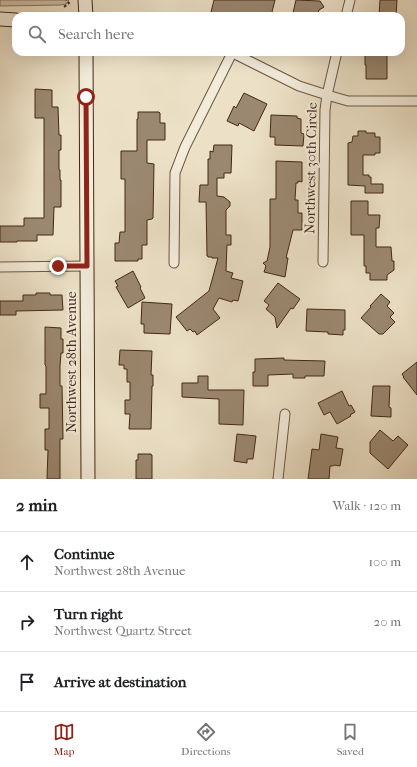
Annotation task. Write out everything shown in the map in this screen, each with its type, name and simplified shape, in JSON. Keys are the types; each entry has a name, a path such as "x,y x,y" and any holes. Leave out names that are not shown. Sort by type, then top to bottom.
{"street":[{"path":"85,0 86,12"},
{"path":"347,12 350,0"},
{"path":"0,19 12,20"},
{"name":"Northwest 28th Avenue","path":"86,56 88,479"},
{"path":"174,263 175,173 184,147 230,56"},
{"path":"240,56 299,86 348,101 417,101"},
{"name":"Northwest 30th Circle","path":"323,262 325,110 336,56"},
{"path":"0,267 87,266"},
{"path":"278,479 285,414"}],"path":[{"path":"66,0 69,4"},
{"path":"64,7 72,0"}],"shaded area":[{"path":"0,0 69,0 66,4 60,5 0,6"}],"building":[{"path":"214,0 275,0 272,12 211,12"},
{"path":"296,0 320,1 324,7 318,12 293,12"},
{"path":"380,0 397,0 396,12 379,12"},
{"path":"365,56 387,56 387,79 366,79"},
{"path":"35,89 52,90 52,107 58,107 59,135 61,135 59,170 61,180 61,207 54,207 53,235 37,235 37,241 0,242 0,226 24,226 24,218 44,218 44,118 35,118"},
{"path":"244,93 267,104 254,131 239,123 238,126 227,121 234,106 236,108"},
{"path":"138,112 159,112 160,123 165,123 165,140 147,140 147,163 154,164 153,218 147,220 147,245 142,245 142,259 138,259 138,261 115,261 115,243 119,243 120,232 125,232 125,179 121,179 121,151 137,151"},
{"path":"271,115 297,116 297,118 301,119 301,133 304,134 303,146 275,145 275,137 270,137"},
{"path":"358,131 375,133 375,137 380,137 380,153 375,153 375,155 363,155 363,175 369,175 369,177 371,177 371,184 383,184 383,193 365,193 365,186 348,185 348,143 352,142 353,136 358,136"},
{"path":"214,145 232,145 231,173 224,173 224,178 217,178 217,196 224,197 230,202 230,206 226,210 226,235 231,235 231,245 227,245 226,271 233,273 231,278 243,281 238,301 233,300 232,302 219,298 213,309 220,318 197,335 195,331 193,332 190,329 187,331 176,317 209,291 218,258 207,256 206,202 199,202 200,185 208,185 208,159 210,159 210,151 213,152"},
{"path":"276,161 302,162 302,182 298,181 298,183 296,183 295,200 298,200 298,213 302,213 302,230 293,230 286,258 288,258 285,277 264,272 266,266 263,263 267,261 270,247 270,199 276,199"},
{"path":"351,201 368,201 368,215 380,215 379,228 376,228 376,247 391,247 392,261 394,261 394,270 387,275 387,280 370,280 370,273 366,273 366,266 364,266 364,235 351,235"},
{"path":"133,271 145,298 128,308 116,287 118,286 115,281"},
{"path":"278,283 300,299 293,309 291,308 277,328 275,317 266,309 269,305 264,301"},
{"path":"36,293 62,295 63,310 16,311 16,315 0,315 0,301 23,301 23,295 36,295"},
{"path":"381,294 390,302 387,306 394,313 390,317 395,322 383,334 379,334 361,318"},
{"path":"142,302 172,304 170,334 144,333 144,324 141,324"},
{"path":"307,309 345,310 345,330 343,330 343,335 328,334 328,332 306,331"},
{"path":"45,327 61,328 61,339 63,339 63,353 61,353 60,366 63,439 60,439 60,479 47,479 48,450 45,450 45,429 49,429 49,408 40,408 40,394 46,394"},
{"path":"120,350 152,351 151,375 153,375 153,386 151,429 129,429 130,414 125,414 125,400 130,400 130,382 127,382 127,369 124,369 124,365 119,365"},
{"path":"284,358 284,360 325,361 324,376 305,376 305,378 293,378 293,374 268,375 268,386 253,386 255,359"},
{"path":"417,362 417,395 402,374"},
{"path":"198,376 208,376 208,390 244,390 243,425 219,424 219,399 182,397 182,383 198,383"},
{"path":"373,386 390,386 389,407 391,408 391,417 371,416"},
{"path":"342,391 349,406 351,405 355,412 337,424 330,412 324,415 318,403"},
{"path":"380,430 393,441 398,436 408,445 388,469 370,453 370,442"},
{"path":"237,434 256,436 253,459 247,459 247,463 234,461"},
{"path":"321,434 338,437 336,448 343,449 340,466 330,466 329,479 308,479 312,449 319,450"},
{"path":"138,454 152,455 152,479 136,479 136,460 138,460"}],"route":[{"path":"58,266 87,266 86,97"}]}
